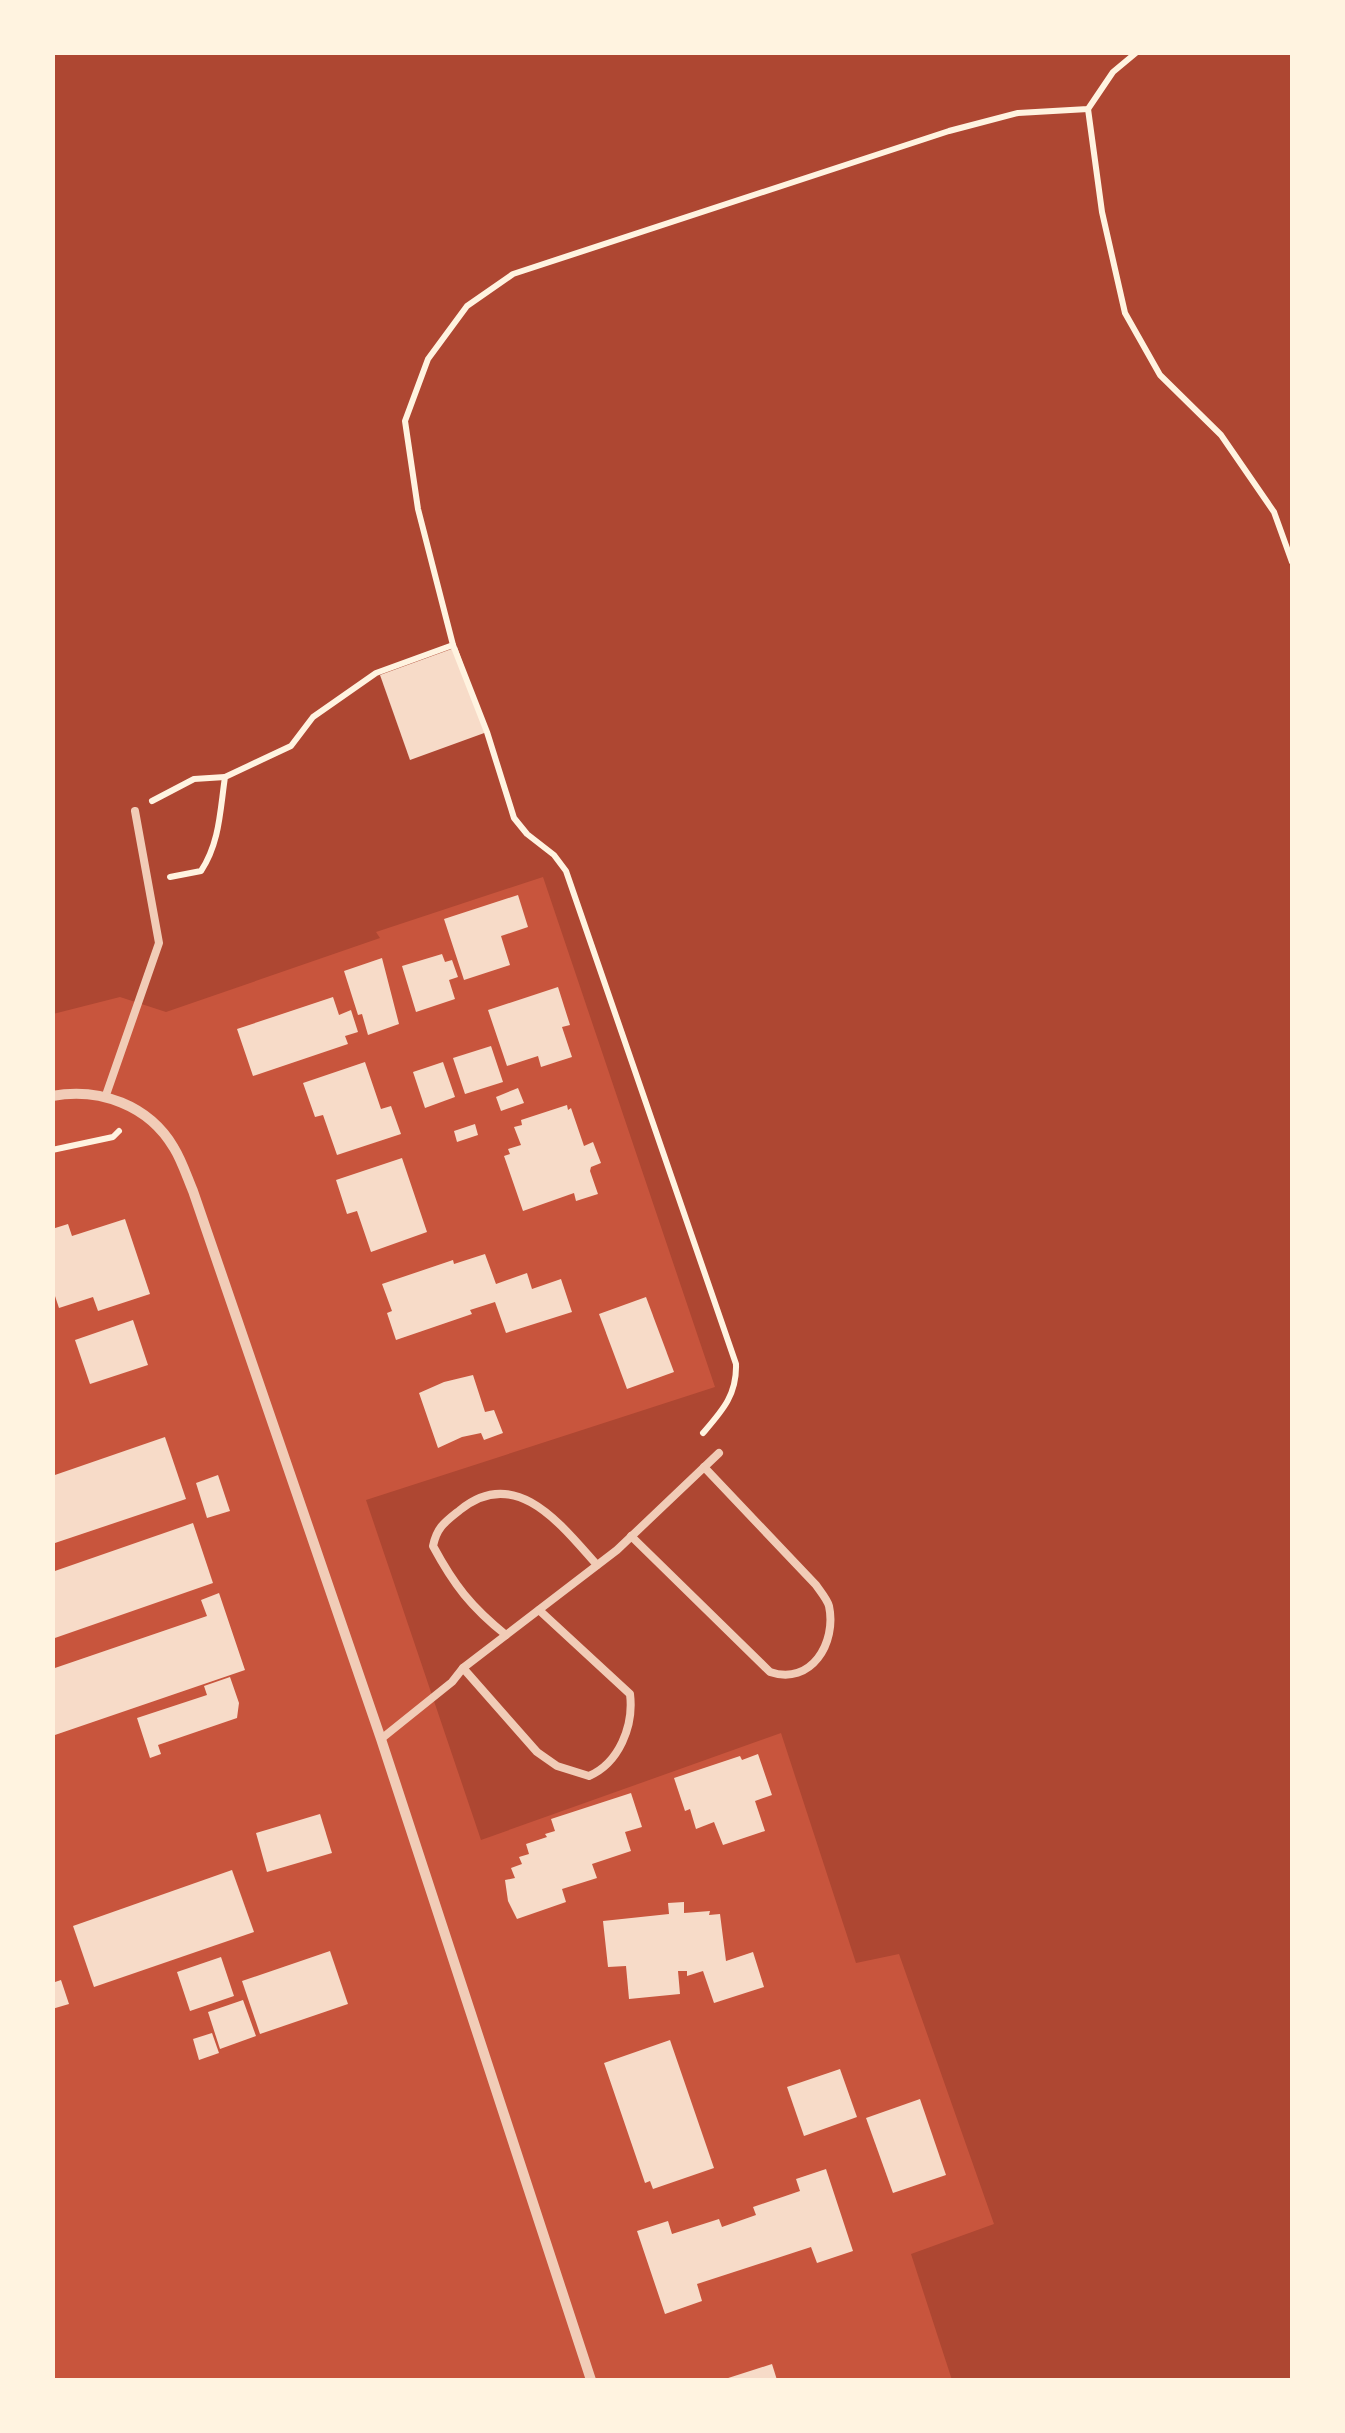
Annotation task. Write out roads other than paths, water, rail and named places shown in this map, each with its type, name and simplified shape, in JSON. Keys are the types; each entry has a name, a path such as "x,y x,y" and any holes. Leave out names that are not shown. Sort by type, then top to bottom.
{"street":[{"path":"52,1096 70,1092 106,1095 150,1120 174,1146 382,1740 591,2380"}],"lane":[{"path":"106,1095 158,943 134,810"},
{"path":"382,1740 464,1668 597,1565 719,1453"},
{"path":"631,1536 770,1672 781,1676 802,1673 817,1663 826,1642 828,1604 816,1585 704,1467"},
{"path":"506,1635 475,1610 453,1583 433,1546 437,1528 467,1504 486,1496 507,1494 538,1503 597,1565"},
{"path":"464,1668 537,1752 558,1766 589,1776 602,1771 616,1757 632,1708 630,1694 539,1610"}]}
